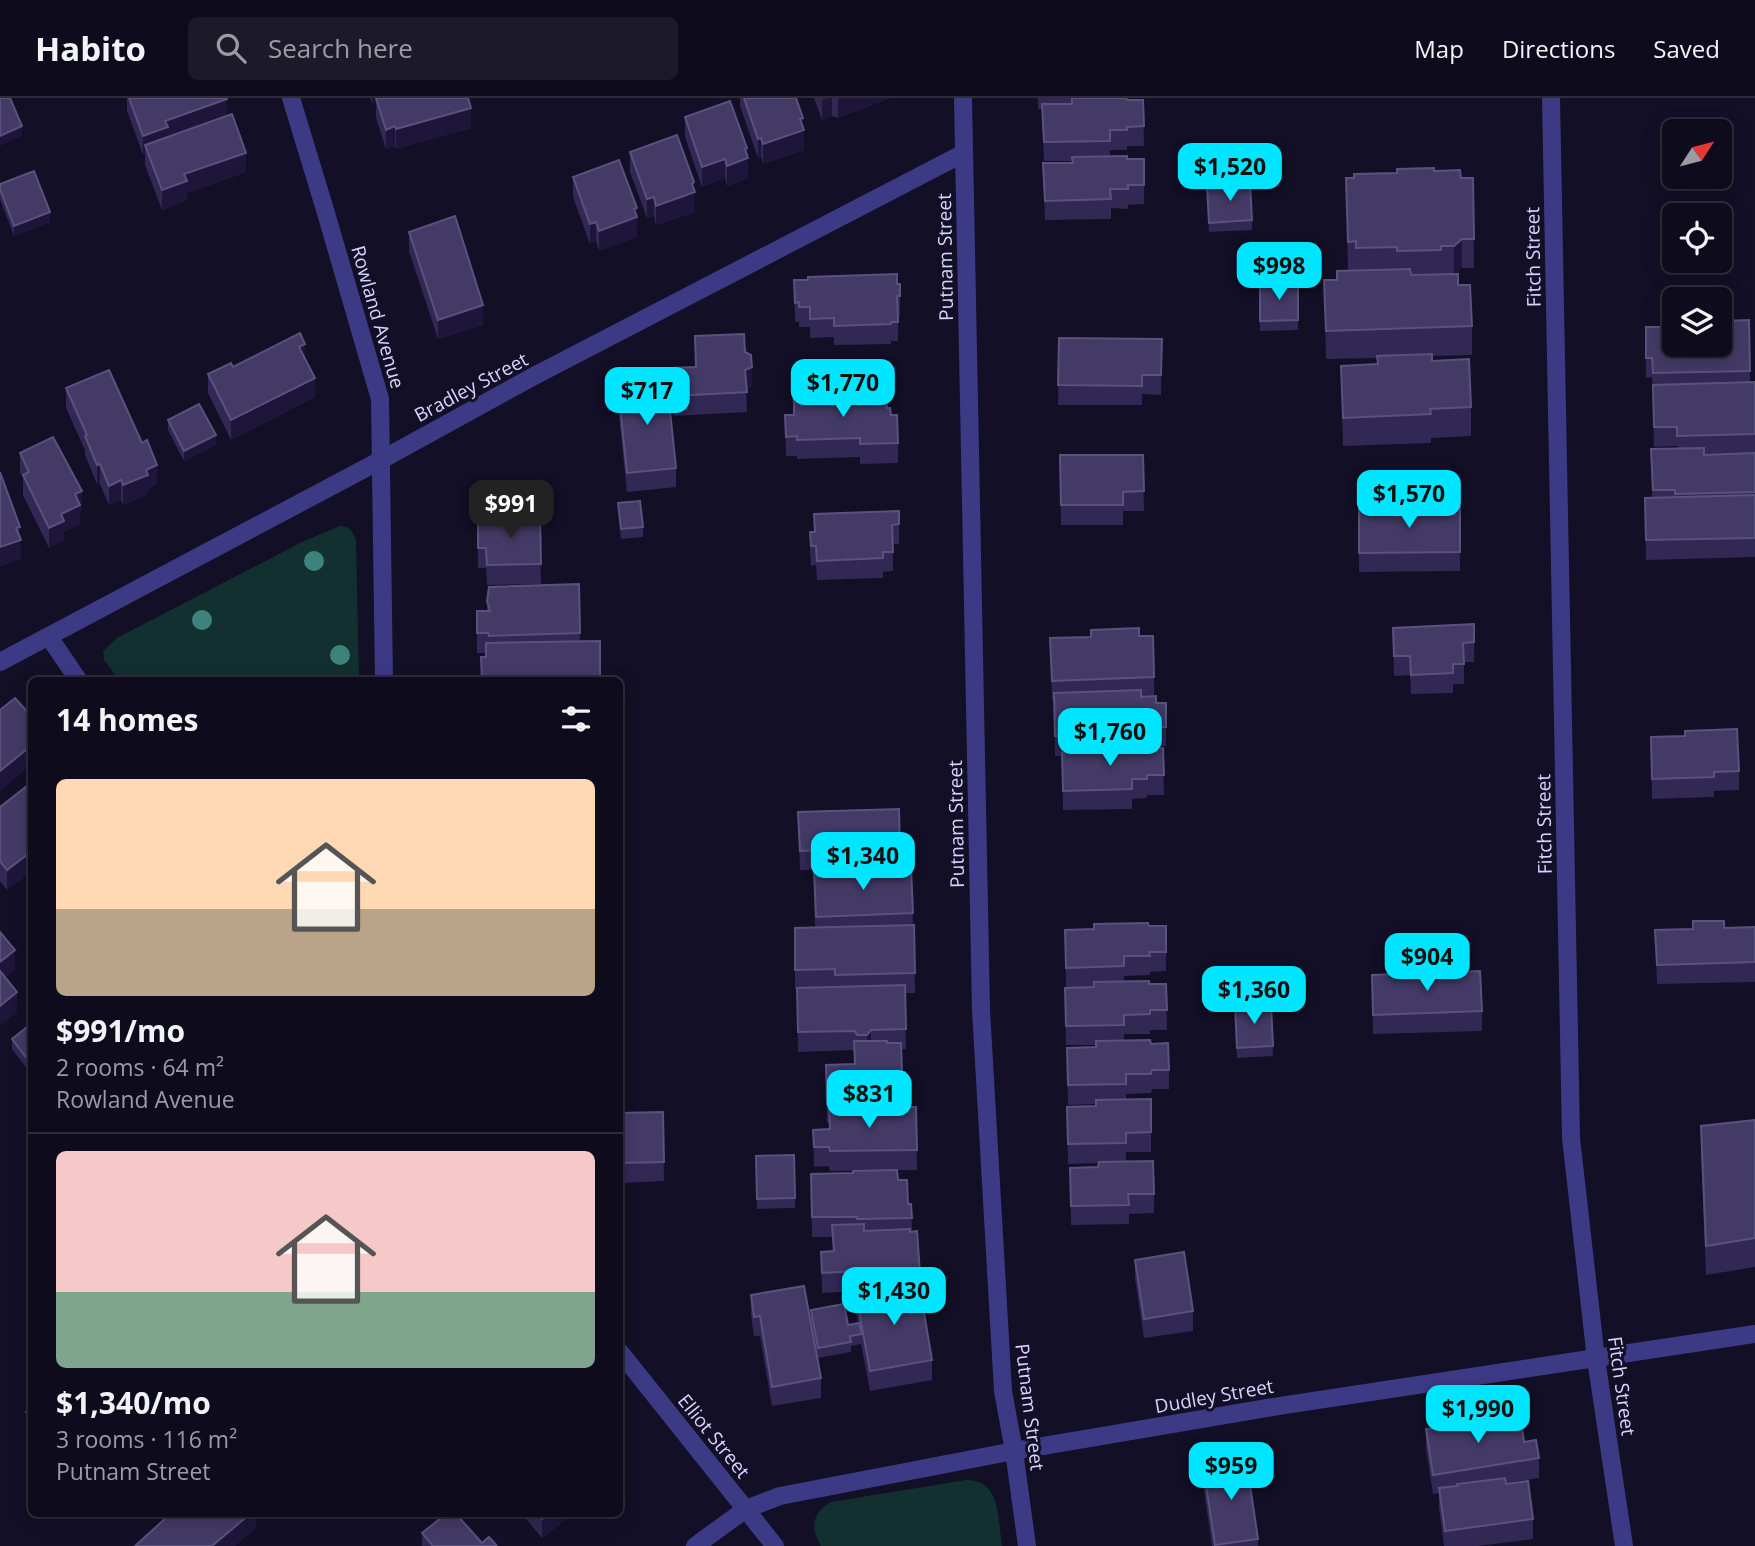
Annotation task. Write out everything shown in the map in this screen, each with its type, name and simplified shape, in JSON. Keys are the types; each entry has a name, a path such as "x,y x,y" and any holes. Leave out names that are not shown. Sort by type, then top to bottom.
{"street":[{"name":"Rowland Avenue","path":"291,98 380,399 384,677"},
{"name":"Putnam Street","path":"963,98 981,1010 1003,1391 1027,1546"},
{"name":"Fitch Street","path":"1551,98 1571,1138 1596,1359 1625,1546"},
{"name":"Bradley Street","path":"0,662 548,369 964,153"},
{"path":"49,637 76,677"},
{"name":"Dudley Street","path":"695,1546 746,1510 780,1496 1014,1451 1279,1406 1755,1334"},
{"name":"Elliot Street","path":"623,1356 775,1546"}],"green space":[{"path":"340,526 350,530 356,540 359,677 117,677 104,660 103,651 117,638 302,542"},
{"path":"966,1480 977,1481 986,1486 992,1494 998,1513 1002,1546 821,1546 817,1540 815,1521 820,1511 831,1502"}],"building":[{"path":"0,98 10,98 22,126 0,136"},
{"path":"129,98 227,99 165,121 168,127 143,136"},
{"path":"376,98 468,98 471,108 386,130"},
{"path":"744,98 796,98 804,130 763,144 761,138 758,139"},
{"path":"1072,98 1143,100 1144,126 1110,130 1110,141 1044,142 1042,104 1072,104"},
{"path":"730,101 748,158 727,166 725,159 702,167 685,117"},
{"path":"232,114 246,153 184,174 187,181 162,190 145,145"},
{"path":"677,135 695,192 656,206 654,197 647,199 630,152"},
{"path":"1127,156 1127,159 1144,159 1144,185 1128,185 1128,189 1110,189 1111,199 1045,201 1043,163 1073,163 1072,157"},
{"path":"619,160 637,208 634,209 637,217 599,231 596,222 590,224 573,177"},
{"path":"1434,168 1434,171 1460,170 1461,178 1473,178 1474,239 1462,239 1454,246 1441,246 1441,250 1356,248 1356,241 1348,242 1346,178 1354,178 1354,174 1397,173 1397,169"},
{"path":"34,171 50,212 14,226 0,184"},
{"path":"1250,183 1252,220 1209,223 1207,186"},
{"path":"455,216 483,305 438,320 409,232"},
{"path":"1410,269 1411,275 1458,274 1458,285 1470,285 1472,326 1326,331 1324,280 1337,280 1337,271"},
{"path":"897,274 897,284 900,284 900,296 897,296 898,322 891,324 834,326 834,318 810,319 810,307 799,307 799,302 795,303 794,280 808,280 808,277"},
{"path":"1298,283 1298,320 1260,321 1260,284"},
{"path":"1749,320 1750,371 1653,373 1652,358 1646,358 1646,327 1662,327 1662,357 1732,357 1732,321"},
{"path":"300,333 305,344 299,347 315,378 231,420 208,374 231,363 233,367"},
{"path":"744,334 745,352 751,355 752,367 745,370 747,392 674,396 672,368 696,367 695,336"},
{"path":"1059,338 1162,339 1161,375 1142,375 1142,386 1058,385"},
{"path":"1432,354 1432,361 1469,359 1471,407 1430,409 1431,414 1343,418 1341,366 1378,364 1377,356"},
{"path":"109,370 142,443 147,440 157,465 146,470 148,475 123,485 121,480 109,486 100,464 97,465 66,388"},
{"path":"667,382 676,468 627,473 618,387"},
{"path":"1755,382 1755,434 1677,436 1677,427 1654,427 1653,385"},
{"path":"864,395 864,398 886,397 891,415 897,415 898,443 860,444 860,438 797,440 797,436 786,437 785,415 794,415 794,397"},
{"path":"199,404 216,435 184,451 168,420"},
{"path":"53,437 82,491 75,494 80,505 61,514 64,521 49,528 23,475 29,472 20,453"},
{"path":"1704,448 1704,455 1755,453 1755,492 1675,494 1675,490 1653,490 1651,449"},
{"path":"1060,455 1143,455 1144,491 1123,492 1123,505 1061,505"},
{"path":"0,472 20,527 16,528 21,540 0,547"},
{"path":"1755,495 1755,538 1646,540 1645,498"},
{"path":"640,501 643,527 621,529 618,503"},
{"path":"1359,507 1460,507 1460,552 1359,553"},
{"path":"899,511 899,524 892,525 893,552 883,552 883,558 817,561 816,546 811,546 810,532 815,532 814,514"},
{"path":"540,516 541,564 487,565 486,548 478,548 478,517"},
{"path":"579,584 580,633 489,636 488,633 477,633 477,611 490,611 487,601 489,587"},
{"path":"1474,624 1474,642 1463,643 1464,664 1453,664 1453,673 1411,675 1410,656 1394,656 1393,628"},
{"path":"1139,628 1139,636 1153,636 1154,677 1052,681 1050,638 1091,637 1091,630"},
{"path":"600,641 600,677 482,677 481,657 486,657 486,643"},
{"path":"1141,690 1141,697 1156,696 1156,703 1166,703 1166,727 1158,727 1158,738 1067,739 1067,736 1055,736 1054,693"},
{"path":"15,698 28,713 28,748 0,771 0,710"},
{"path":"1737,729 1739,771 1714,772 1714,777 1652,779 1651,737 1685,736 1685,731"},
{"path":"1145,746 1146,749 1163,748 1164,775 1147,775 1147,779 1132,779 1132,789 1063,791 1062,753 1091,752 1091,747"},
{"path":"28,785 28,854 7,870 0,861 0,807"},
{"path":"899,809 900,851 876,852 867,859 853,859 844,853 844,849 800,851 798,812"},
{"path":"911,867 913,913 816,917 814,870"},
{"path":"1693,921 1724,921 1724,928 1755,927 1755,962 1657,965 1655,930 1693,929"},
{"path":"1148,923 1149,926 1166,926 1166,952 1149,952 1150,956 1124,956 1124,966 1066,968 1065,930 1094,929 1094,924"},
{"path":"914,925 915,973 835,975 835,969 795,970 795,928"},
{"path":"0,932 15,950 0,962"},
{"path":"0,971 17,992 0,1006"},
{"path":"1480,971 1482,1011 1373,1015 1372,975"},
{"path":"1149,981 1149,984 1166,984 1167,1010 1124,1015 1124,1025 1066,1026 1065,988 1094,987 1094,982"},
{"path":"905,985 906,1029 871,1030 867,1035 857,1035 855,1031 798,1032 797,988"},
{"path":"1271,1004 1273,1046 1237,1048 1235,1005"},
{"path":"28,1026 28,1060 12,1039"},
{"path":"1150,1040 1151,1044 1168,1043 1169,1070 1152,1070 1151,1074 1126,1074 1126,1084 1068,1085 1067,1048 1096,1047 1096,1041"},
{"path":"854,1041 901,1043 906,1102 827,1104 826,1065 855,1064"},
{"path":"1151,1099 1151,1132 1126,1133 1126,1143 1068,1144 1067,1107 1096,1106 1096,1100"},
{"path":"916,1107 917,1150 830,1151 829,1147 814,1147 813,1130 830,1129 829,1108"},
{"path":"663,1112 664,1162 623,1163 623,1113"},
{"path":"1755,1120 1755,1238 1706,1246 1701,1126"},
{"path":"794,1155 795,1198 757,1199 756,1156"},
{"path":"1153,1161 1154,1194 1128,1194 1129,1205 1071,1206 1070,1168 1098,1167 1099,1162"},
{"path":"897,1170 898,1180 907,1180 908,1204 911,1204 912,1218 812,1217 811,1174"},
{"path":"864,1224 864,1231 917,1231 920,1274 859,1277 859,1271 822,1273 821,1252 834,1251 832,1225"},
{"path":"1184,1252 1193,1311 1144,1319 1135,1260"},
{"path":"919,1283 932,1360 870,1371 856,1294"},
{"path":"804,1286 821,1378 772,1387 760,1316 754,1317 751,1295"},
{"path":"844,1304 848,1325 859,1323 862,1334 850,1336 851,1342 818,1348 811,1310"},
{"path":"1498,1414 1499,1423 1521,1420 1524,1442 1536,1440 1539,1458 1433,1475 1426,1429 1449,1426 1449,1422"},
{"path":"1246,1458 1258,1539 1215,1545 1203,1465"},
{"path":"1505,1478 1506,1484 1528,1481 1533,1519 1445,1531 1439,1488"},
{"path":"167,1517 246,1517 212,1546 135,1546"},
{"path":"442,1517 459,1517 482,1543 489,1537 497,1546 433,1546 422,1533"}]}
